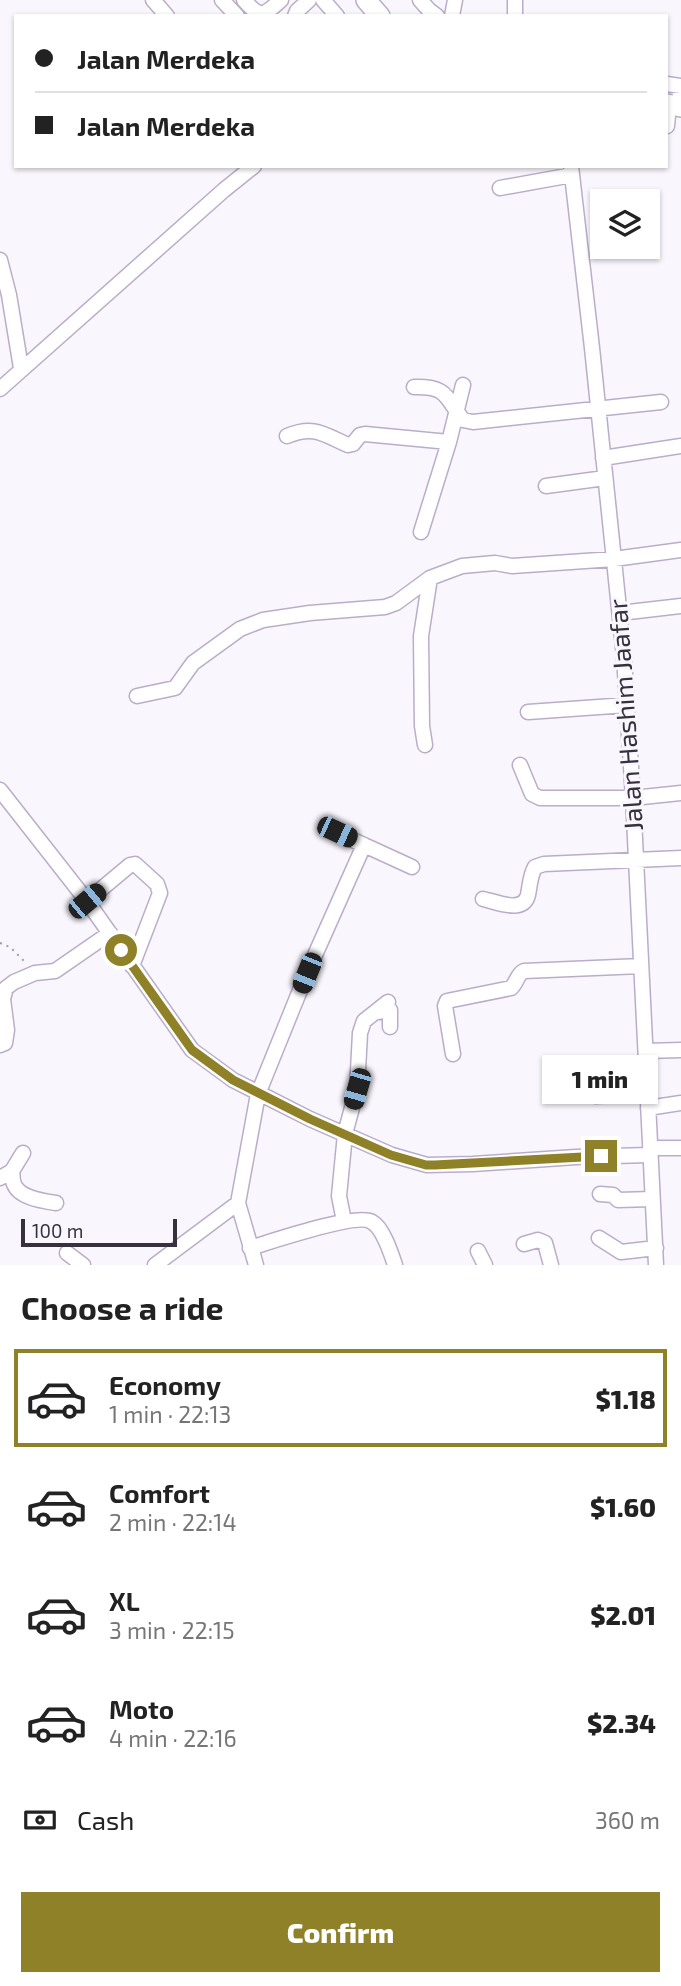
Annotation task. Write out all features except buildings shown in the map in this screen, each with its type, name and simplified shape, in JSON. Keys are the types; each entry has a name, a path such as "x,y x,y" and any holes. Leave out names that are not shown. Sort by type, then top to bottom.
{"main road":[{"path":"366,0 378,14"}],"street":[{"path":"153,0 165,14"},
{"path":"222,0 235,14"},
{"path":"244,0 255,13 260,14 266,13 281,0"},
{"path":"296,14 309,0"},
{"path":"323,0 335,14"},
{"path":"420,0 434,14"},
{"path":"668,124 681,86"},
{"path":"0,389 252,168"},
{"path":"500,188 572,171"},
{"name":"Jalan Hashim Jaafar","path":"572,171 620,613 633,798 656,1265"},
{"path":"1,265 6,316 21,368"},
{"path":"421,532 449,442 463,385"},
{"path":"414,387 431,387 445,393 463,420 473,422 661,402"},
{"path":"287,436 301,430 313,430 348,445 365,434 449,442"},
{"path":"603,458 681,446"},
{"path":"546,486 605,478"},
{"path":"137,696 175,688 193,663 240,629 263,620 298,614 385,607 396,603 430,578 462,566 495,563 512,566 614,559 681,550"},
{"path":"425,745 422,726 421,636 430,578"},
{"path":"620,613 681,606"},
{"path":"528,712 627,705"},
{"path":"520,765 532,794 540,798 633,798 681,793"},
{"path":"0,790 87,901 192,1050 233,1080 258,1094 391,1155 426,1165 681,1148"},
{"path":"337,832 412,867"},
{"path":"256,1265 238,1203 258,1094 307,973 364,845"},
{"path":"483,899 516,906 524,903 530,876 535,867 544,864 681,858"},
{"path":"87,901 130,864 135,864 157,884 160,893 132,966"},
{"path":"0,1045 5,1043 7,1030 2,999 6,988 35,973 55,971 110,933"},
{"path":"453,1054 445,1006 447,1001 511,988 524,971 641,966"},
{"path":"344,1222 339,1196 345,1134 357,1089 360,1033 364,1021 382,1007 390,1010 390,1027"},
{"path":"646,1051 681,1050"},
{"path":"595,1096 681,1103"},
{"path":"23,1153 6,1175 19,1192 34,1199 56,1203"},
{"path":"600,1194 613,1195 618,1200 652,1199"},
{"path":"155,1265 238,1203"},
{"path":"250,1248 344,1222 367,1219 376,1223 390,1249 394,1265"},
{"path":"599,1238 621,1252 656,1248"},
{"path":"524,1244 538,1240 545,1243 551,1265"},
{"path":"478,1251 485,1265"},
{"path":"67,1254 83,1265"}],"path":[{"path":"0,943 10,947 35,973"}],"route":[{"path":"121,950 192,1050 233,1080 258,1094 391,1155 426,1165 601,1156"}]}
